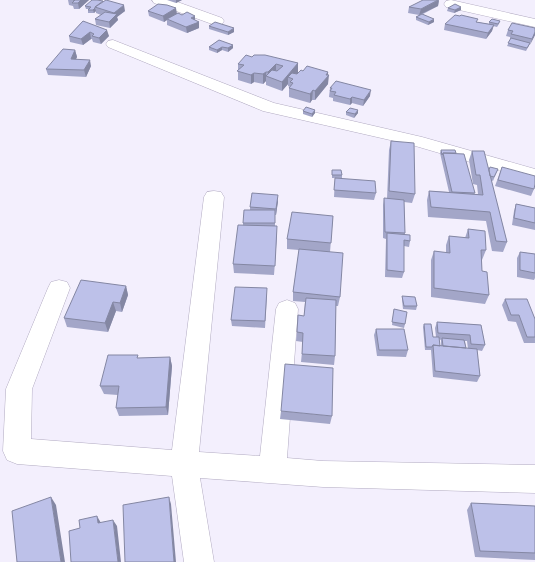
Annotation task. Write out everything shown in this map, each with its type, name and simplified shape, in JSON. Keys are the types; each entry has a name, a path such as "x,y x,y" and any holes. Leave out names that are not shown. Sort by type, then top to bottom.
{"street":[{"path":"159,0 217,21"},
{"path":"451,4 535,23"},
{"path":"113,44 269,107 416,141 535,175"},
{"path":"199,562 184,463 214,197"},
{"path":"60,288 19,389 17,451 323,474 535,479"},
{"path":"272,471 287,309"}],"building":[{"path":"75,0 81,0 78,3 72,3"},
{"path":"92,0 103,1 93,10 88,10 91,7 85,6"},
{"path":"106,0 124,5 114,13 95,7"},
{"path":"423,0 438,0 421,9 409,7"},
{"path":"158,4 176,8 163,16 148,11"},
{"path":"455,4 461,7 455,10 448,8"},
{"path":"105,12 117,14 109,22 95,19"},
{"path":"187,12 195,16 191,18 199,22 186,27 167,19 178,13 182,15"},
{"path":"422,14 434,19 429,22 416,17"},
{"path":"455,15 478,19 476,22 494,25 488,33 445,24"},
{"path":"492,19 500,21 498,24 489,22"},
{"path":"83,21 107,30 99,38 92,36 94,34 90,32 81,39 69,36"},
{"path":"215,22 234,28 228,32 209,26"},
{"path":"512,23 535,28 532,39 511,34 513,31 508,30"},
{"path":"511,38 530,43 527,48 508,43"},
{"path":"219,40 233,45 228,48 222,47 217,50 209,47"},
{"path":"63,49 75,50 71,59 90,60 84,70 46,69"},
{"path":"246,55 252,57 254,55 265,55 298,63 282,82 266,76 272,70 277,71 283,66 276,64 268,72 263,74 254,73 251,75 237,71 244,65 238,64"},
{"path":"307,66 328,72 326,75 329,75 315,91 313,90 310,94 289,88 293,83 290,82 293,79 288,77 292,73 297,74 301,70 303,71"},
{"path":"336,81 371,90 364,100 352,97 350,99 334,95 336,92 330,91 332,88 330,88"},
{"path":"306,107 315,110 312,114 303,111"},
{"path":"350,108 358,110 355,114 346,112"},
{"path":"391,141 414,143 415,194 389,191"},
{"path":"441,150 455,150 456,153 443,153 442,155"},
{"path":"472,151 484,151 507,242 496,241 490,212 431,207 429,191 483,195 480,175 476,175"},
{"path":"443,153 464,154 475,193 452,192"},
{"path":"490,167 498,169 494,177 490,176"},
{"path":"502,167 535,176 534,189 498,180"},
{"path":"332,170 341,170 342,175 332,175"},
{"path":"335,178 375,181 376,193 334,190"},
{"path":"252,193 278,195 276,209 250,207"},
{"path":"384,198 404,200 405,233 385,232"},
{"path":"516,204 535,208 535,223 514,218"},
{"path":"244,210 275,210 275,223 243,223"},
{"path":"292,212 333,216 331,243 287,239"},
{"path":"238,225 277,226 275,266 233,264"},
{"path":"468,229 485,231 486,250 481,250 482,271 487,272 489,295 434,288 434,251 450,253 449,236 469,238"},
{"path":"387,233 410,235 410,241 404,240 404,272 387,270"},
{"path":"299,249 343,253 340,297 293,292"},
{"path":"520,252 535,254 535,273 520,270"},
{"path":"81,280 126,286 120,303 113,302 105,323 64,318"},
{"path":"235,287 267,288 265,321 231,320"},
{"path":"402,296 415,297 417,306 404,306"},
{"path":"306,298 336,300 335,356 302,354 303,333 297,332 298,315 304,316"},
{"path":"505,299 527,299 535,319 535,337 527,337 519,315 511,315"},
{"path":"394,309 407,312 405,324 392,322"},
{"path":"437,322 481,325 485,345 471,344 470,335 438,333"},
{"path":"424,324 431,324 433,337 439,337 440,346 433,345 432,347 426,347"},
{"path":"376,329 404,329 408,350 379,350"},
{"path":"442,338 464,340 466,348 443,346"},
{"path":"433,345 477,349 480,376 435,371"},
{"path":"108,355 138,355 137,358 170,357 166,407 116,408 119,386 100,386"},
{"path":"285,364 333,368 332,416 281,411"},
{"path":"51,497 61,562 17,562 12,511"},
{"path":"169,497 174,562 125,562 123,505"},
{"path":"471,503 535,506 535,553 480,551"},
{"path":"97,516 98,523 113,520 118,562 71,562 69,531 80,528 79,520"}]}
